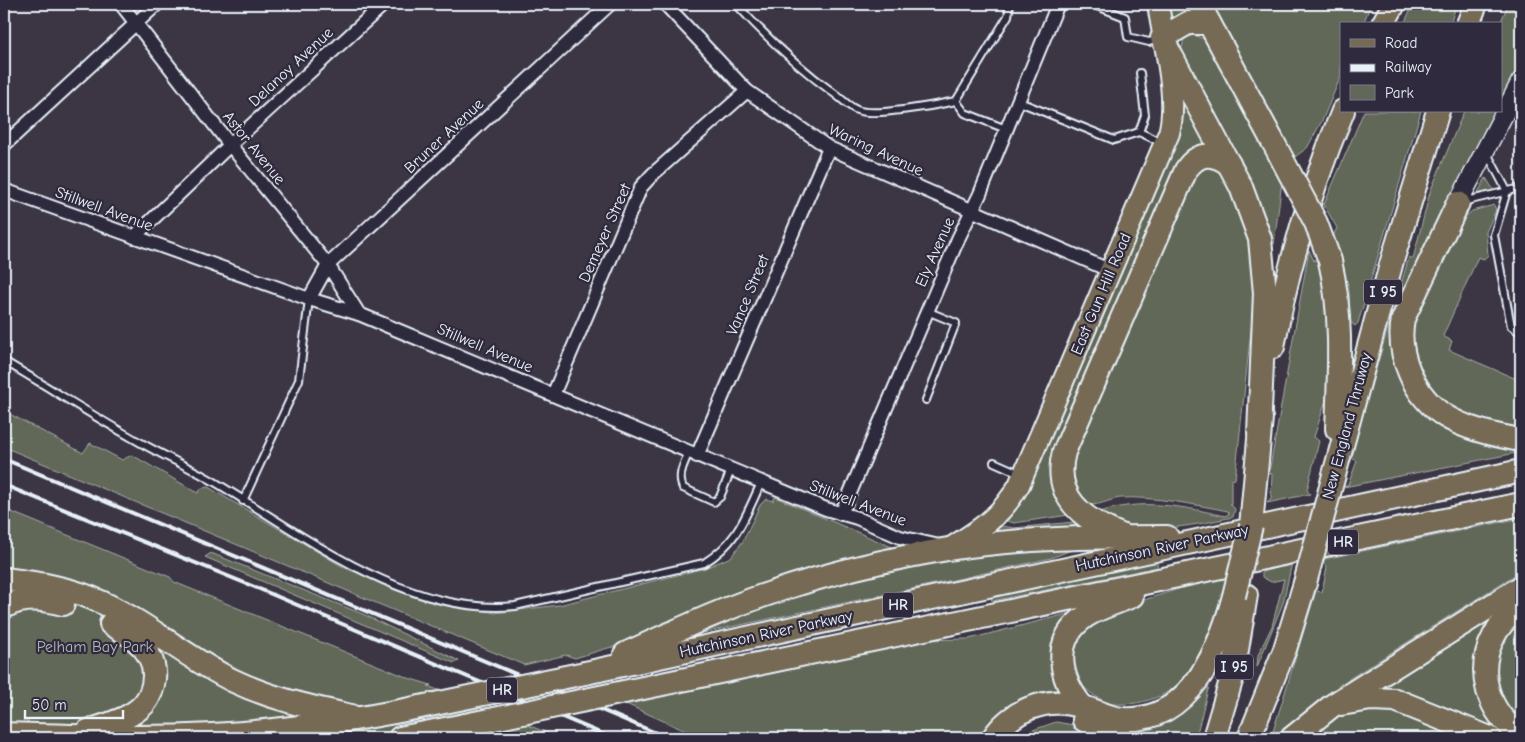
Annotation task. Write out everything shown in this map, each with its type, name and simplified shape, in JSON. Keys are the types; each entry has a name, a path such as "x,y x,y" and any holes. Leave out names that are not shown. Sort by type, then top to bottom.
{"highway":[{"path":"1384,22 1394,4"},
{"path":"1469,22 1476,4"},
{"path":"1259,433 1262,327 1265,293 1263,260 1254,218 1229,164 1162,38 1204,13 1316,223 1330,261 1340,331 1334,475"},
{"name":"I 95","path":"1214,738 1233,674 1240,595 1251,526 1259,433 1267,378 1287,279 1312,191 1343,112"},
{"name":"New England Thruway","path":"1249,738 1283,655 1306,583 1392,261 1438,112"},
{"path":"1126,537 1093,522 1075,507 1063,483 1061,465 1064,452 1186,170 1193,160 1204,155 1216,156 1229,164"},
{"path":"1458,203 1403,319 1401,334 1404,358 1420,390 1438,412 1466,425 1521,440"},
{"name":"Hutchinson River Parkway","path":"4,734 72,736 211,735 290,729 364,718 1521,472"},
{"name":"Hutchinson River Parkway","path":"400,738 1166,580 1521,504"},
{"path":"585,672 710,616 768,594 828,575 948,549 1037,541 1126,537 1210,537"},
{"path":"4,579 59,587 90,597 128,616 242,685 290,703 364,718"},
{"path":"1082,706 1068,687 1062,671 1062,652 1070,634 1086,616 1166,580"},
{"path":"1292,738 1333,705 1521,587"},
{"path":"993,738 1011,718 1029,708 1056,703 1082,706 1106,716 1131,719 1154,714 1171,705 1194,684 1209,663 1240,595"},
{"path":"4,607 15,601 31,599 71,606 90,613 125,632 149,653 155,676 150,694 144,704 122,719 72,736"},
{"path":"1521,604 1494,635 1487,653 1485,671 1488,691 1494,706 1507,723 1521,734"},
{"path":"1333,705 1371,699 1395,700 1490,738"},
{"path":"1009,738 1029,722 1052,714 1078,718 1121,738"}],"main road":[{"name":"East Gun Hill Road","path":"948,549 987,525 1002,512 1024,475 1165,144 1171,125 1173,108 1158,4"},
{"path":"1458,203 1521,81"}],"street":[{"name":"Astor Avenue","path":"120,4 230,145 328,265 359,314"},
{"path":"4,145 157,4"},
{"name":"Delanoy Avenue","path":"134,237 230,145 384,4"},
{"name":"Bruner Avenue","path":"309,299 328,265 610,4"},
{"name":"Waring Avenue","path":"665,4 747,91 829,148 1111,271"},
{"name":"Ely Avenue","path":"841,514 1058,4"},
{"name":"Demeyer Street","path":"553,394 641,187 653,174 747,91"},
{"name":"Vance Street","path":"693,454 829,148"},
{"name":"Stillwell Avenue","path":"4,190 309,299 359,314 761,483 900,536 948,549"}],"lane":[{"path":"736,4 765,35 823,86 858,111 918,108 956,101 1008,16 1010,4"},
{"path":"1092,4 1125,17 1128,37 1149,42 1162,38"},
{"path":"1140,73 1145,115 1140,132"},
{"path":"956,101 965,113 1006,129"},
{"path":"1017,101 1114,140 1140,132 1165,144"},
{"path":"1486,150 1507,191 1494,226 1494,234 1510,326 1521,333"},
{"path":"1458,203 1521,188"},
{"path":"243,501 299,380 309,299"},
{"path":"926,400 956,323 927,311"},
{"path":"4,361 367,572 406,590 465,604 492,608 515,606 704,563 714,557 736,536 761,483"},
{"path":"693,454 682,469 681,484 683,488 714,502 720,497 731,470"},
{"path":"994,462 1024,475"}],"green space":[{"path":"1167,4 1187,4 1189,12 1170,22"},
{"path":"1209,4 1371,4 1364,22 1340,22 1340,78 1322,121 1307,148 1292,159"},
{"path":"1413,4 1457,4 1451,22 1405,22"},
{"path":"1508,4 1521,4 1521,69 1502,106 1502,22"},
{"path":"1191,34 1204,39 1282,181 1274,244 1258,207 1181,52 1184,38"},
{"path":"1184,101 1205,144 1197,146 1181,159 1053,468 1053,492 1069,515 1014,523 1007,521 1026,494 1171,155 1182,121"},
{"path":"1364,112 1421,112 1358,323 1355,326 1350,322 1349,290 1333,236 1337,228 1325,207 1323,207"},
{"path":"1464,112 1499,112 1399,307 1390,329 1398,375 1427,412 1521,444 1521,452 1344,487 1348,485 1357,461 1350,457 1409,257 1413,259 1430,192"},
{"path":"1217,166 1228,181 1252,239 1256,283 1235,479 1231,480 1231,505 1235,509 1233,517 1181,527 1146,528 1129,526 1112,521 1097,513 1128,506 1161,505 1225,516 1229,514 1228,511 1203,506 1146,498 1120,498 1099,504 1086,505 1076,490 1071,463 1198,167"},
{"path":"1486,178 1495,192 1476,196"},
{"path":"1494,205 1496,210 1486,232 1488,255 1484,259 1478,257 1443,336 1452,341 1449,350 1521,381 1521,433 1451,413 1427,386 1411,343 1412,326 1465,217 1472,211"},
{"path":"1309,250 1314,261 1318,257 1329,313 1328,394 1314,437 1319,441 1307,490 1310,494 1267,503 1271,499 1272,474 1269,473"},
{"path":"4,411 83,453 90,443 122,460 132,455 198,493 202,488 208,487 345,568 419,598 495,613 559,605 705,568 731,557 743,541 760,505 766,499 773,501 775,497 899,550 639,642 608,648 575,658 566,655 524,665 4,447"},
{"name":"Pelham Bay Park","path":"4,509 170,577 174,582 560,738 4,738"},
{"path":"1521,518 1521,571 1341,684 1271,738 1316,591 1322,592 1327,567 1323,563 1324,559"},
{"path":"1074,522 1076,529 993,533 1002,526 1014,528"},
{"path":"1079,547 1051,558 669,640 753,603 964,553"},
{"path":"211,553 365,615 459,661 454,663 205,557"},
{"path":"1155,557 1158,567 992,601 991,594"},
{"path":"1292,563 1283,603 1257,667 1258,655 1272,626 1284,579 1271,582 1262,577 1262,572"},
{"path":"1231,575 1216,626 1204,654 1189,674 1171,690 1160,696 1137,703 1112,704 1098,698 1081,683 1075,674 1072,653 1076,641 1083,630 1093,622 1129,605 1198,583"},
{"path":"1506,606 1480,657 1519,738 1506,738 1402,692 1381,690 1378,686"},
{"path":"1071,613 1060,630 1059,689 1034,694 1013,703 995,717 980,738 701,738 626,704 917,640 969,639"},
{"path":"1521,618 1521,719 1507,708 1496,681 1494,657 1506,634"},
{"path":"1204,683 1209,686 1194,738 1138,738 1108,723"},
{"path":"1373,706 1404,709 1476,738 1303,738 1337,715"},
{"path":"1056,722 1079,726 1103,738 1024,738 1033,730"}],"railway":[{"path":"4,459 668,738"},
{"path":"4,485 257,588 612,738"}]}
